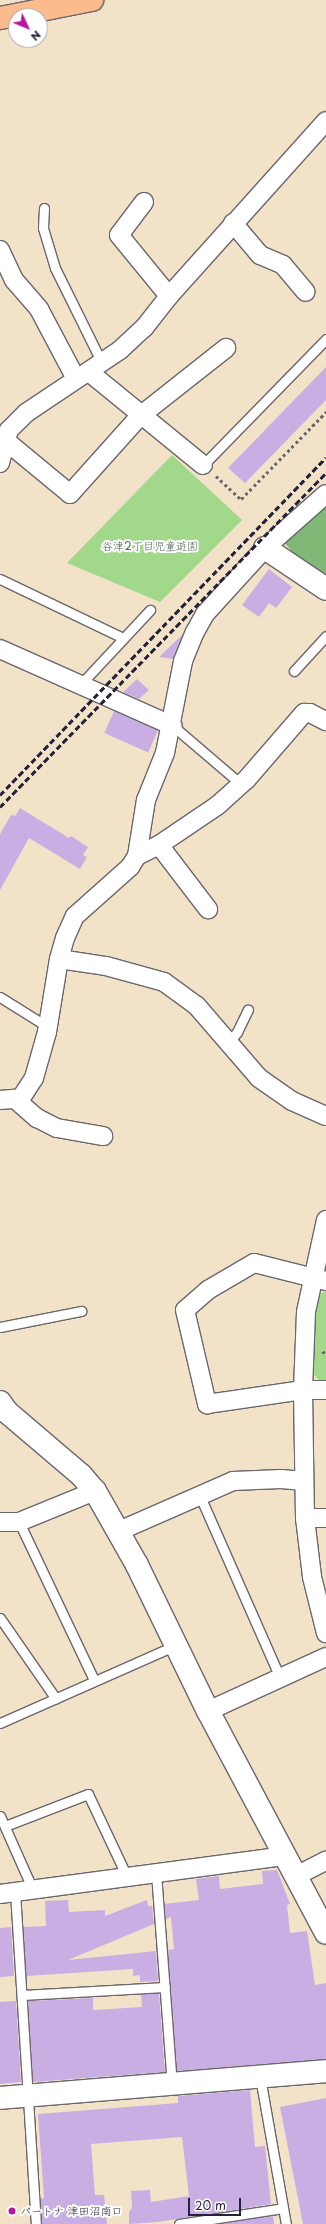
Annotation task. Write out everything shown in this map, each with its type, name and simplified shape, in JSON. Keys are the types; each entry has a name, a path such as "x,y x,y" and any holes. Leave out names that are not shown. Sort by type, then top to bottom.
{"highway":[{"path":"0,18 92,0"}],"street":[{"path":"0,463 9,430 26,413 89,371 144,328 169,296 233,223 326,121"},
{"path":"144,202 119,235 169,296"},
{"path":"233,223 260,256 283,264 306,292"},
{"path":"0,250 14,280 39,308 89,371 140,416 203,465"},
{"path":"6,441 70,494 140,416 226,348"},
{"path":"8,1100 21,1098 34,1078 48,1026 64,938 75,916 130,867 137,856 146,800 166,753 173,726 183,661 195,632 205,614 265,548 326,494"},
{"path":"265,548 326,589"},
{"path":"0,649 173,726"},
{"path":"137,856 159,845 218,804 241,784 304,713 310,713 326,721"},
{"path":"159,845 208,909"},
{"path":"59,959 106,966 164,982 196,1005 227,1044 259,1078 278,1093 326,1116"},
{"path":"8,1100 37,1118 57,1128 103,1136"},
{"path":"326,1220 319,1280 306,1312 303,1390 306,1518 312,1577 326,1633"},
{"path":"319,1280 254,1263 208,1290 184,1310 207,1404 303,1390 326,1390"},
{"path":"0,1402 8,1412 82,1475 95,1491 118,1531 208,1711 326,1933"},
{"path":"118,1531 200,1494 233,1481 281,1479 304,1481"},
{"path":"0,1522 19,1522 95,1491"},
{"path":"306,1518 326,1518"},
{"path":"208,1711 326,1657"},
{"path":"8,1893 285,1856"},
{"path":"296,1876 326,1861"},
{"path":"0,2098 326,2072"}],"lane":[{"path":"44,208 43,228 89,371"},
{"path":"203,465 326,339"},
{"path":"0,578 124,638"},
{"path":"80,685 150,610"},
{"path":"294,671 322,647 326,636"},
{"path":"173,726 241,784"},
{"path":"0,997 48,1026"},
{"path":"227,1044 237,1032 248,1009"},
{"path":"0,1327 82,1311"},
{"path":"200,1494 280,1678"},
{"path":"19,1522 94,1680"},
{"path":"0,1618 56,1699"},
{"path":"0,1723 56,1699 94,1680 176,1645"},
{"path":"5,1826 88,1794 127,1877"},
{"path":"0,1816 33,1890"},
{"path":"156,1873 172,2084"},
{"path":"8,1893 22,1995 30,2096 36,2224"},
{"path":"22,1995 165,1987"},
{"path":"260,2077 286,2224"},
{"path":"179,2224 283,2208"}],"path":[{"path":"203,465 241,499 326,412"}],"green space":[{"name":"谷津2丁目児童遊園","path":"172,455 242,520 160,602 67,563"},
{"path":"326,499 326,581 304,566 284,542"},
{"path":"326,1291 326,1382 320,1382 310,1369 312,1298"}],"building":[{"path":"326,367 326,400 245,483 228,468"},
{"path":"269,569 292,587 276,608 269,603 259,617 242,605"},
{"path":"183,634 173,659 159,657"},
{"path":"137,679 149,690 139,699 123,692"},
{"path":"114,711 158,731 148,752 104,733"},
{"path":"20,808 69,838 71,836 88,847 83,855 87,857 80,869 29,838 0,890 0,834 11,815 15,816"},
{"path":"277,1870 290,1904 287,1905 290,1933 307,1931 315,1985 326,1983 326,2059 177,2071 168,1950 174,1949 171,1917 166,1919 164,1904 199,1900 196,1879 219,1876 220,1889 263,1884 262,1871"},
{"path":"68,1900 69,1912 105,1910 105,1916 147,1900 148,1906 152,1906 154,1924 68,1960 156,1951 158,1981 140,1982 140,1975 133,1976 133,1969 26,1976 23,1927 46,1926 45,1901"},
{"path":"11,1927 14,1976 0,1977 0,1928"},
{"path":"159,1993 165,2072 33,2082 28,2001 93,1998 93,2010 142,2007 141,1994"},
{"path":"16,2001 21,2082 0,2084 0,2002"},
{"path":"250,2090 255,2147 265,2146 271,2204 158,2222 129,2224 129,2212 132,2208 131,2191 150,2190 151,2202 189,2196 182,2137 91,2144 95,2195 104,2195 107,2224 42,2224 40,2199 44,2198 38,2114 178,2103 178,2096"},
{"path":"326,2098 326,2224 303,2224 280,2107"},
{"path":"273,2216 274,2224 218,2224"}],"railway":[{"path":"0,795 326,458"},
{"path":"0,807 326,473"}],"place":[{"name":"パートナ 津田沼南口","path":"12,2211"}]}
